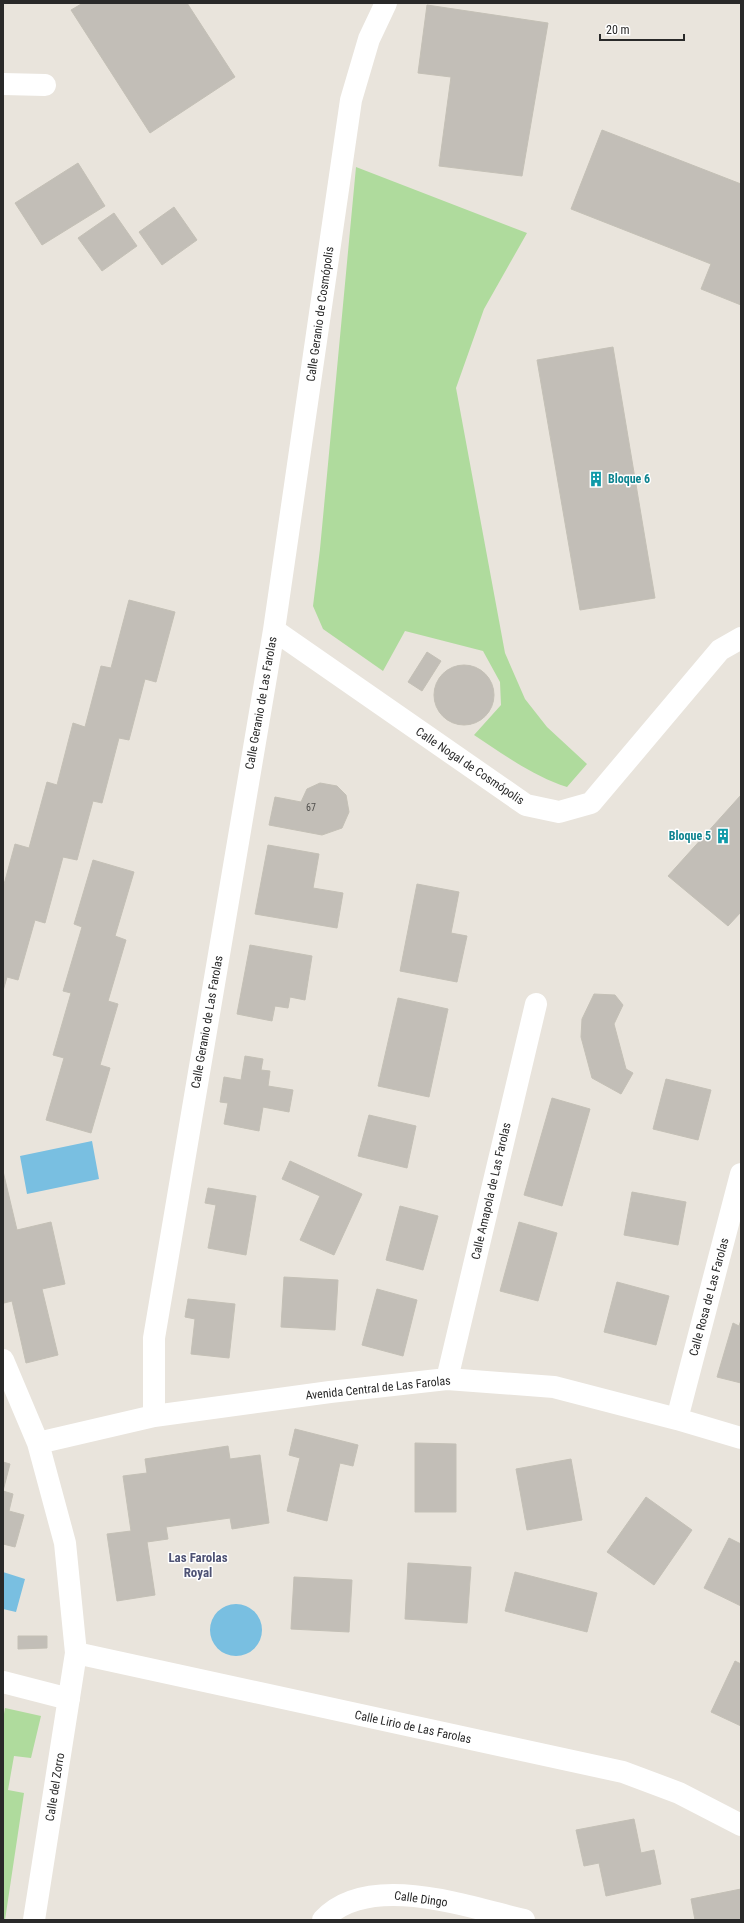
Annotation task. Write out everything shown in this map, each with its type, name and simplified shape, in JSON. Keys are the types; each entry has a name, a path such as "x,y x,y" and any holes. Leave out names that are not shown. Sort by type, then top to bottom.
{"street":[{"name":"Calle Geranio de Cosmópolis","path":"274,630 351,100 369,39 386,3"},
{"path":"3,84 45,86"},
{"name":"Calle Nogal de Cosmópolis","path":"274,630 526,805 559,812 591,803 720,650 741,638"},
{"name":"Calle Geranio de Las Farolas","path":"154,1416 154,1338 274,630"},
{"name":"Calle Amapola de Las Farolas","path":"447,1379 536,1004"},
{"name":"Calle Rosa de Las Farolas","path":"677,1419 741,1174"},
{"name":"Calle del Zorro","path":"3,1360 38,1443 65,1543 76,1654 34,1920"},
{"name":"Avenida Central de Las Farolas","path":"38,1443 154,1416 330,1392 447,1379 554,1388 677,1419 741,1438"},
{"name":"Calle Lirio de Las Farolas","path":"76,1654 623,1772 679,1793 741,1825"},
{"path":"3,1682 70,1699"},
{"name":"Calle Dingo","path":"323,1920 329,1913 360,1898 391,1894 424,1897 524,1920"}],"green space":[{"path":"356,167 527,233 484,309 456,388 505,653 525,699 547,727 587,764 567,787 531,771 474,735 501,705 500,682 483,651 405,631 383,671 323,629 313,606 320,549"},
{"path":"5,1708 41,1716 31,1758 14,1756 8,1790 24,1793 5,1920 3,1920 3,1720"}],"water":[{"path":"92,1141 99,1179 27,1194 20,1156"},
{"path":"3,1572 25,1579 16,1612 3,1609"},
{"path":"236,1604 246,1606 254,1612 260,1620 262,1630 260,1640 254,1648 246,1654 236,1656 226,1654 218,1648 212,1640 210,1630 212,1620 218,1612 226,1606"}],"building":[{"path":"83,3 187,3 235,77 150,133 71,10"},
{"path":"427,5 548,23 522,176 439,166 451,77 418,73"},
{"path":"602,130 741,184 741,305 701,289 711,264 571,209"},
{"path":"78,163 105,206 42,245 15,203"},
{"path":"174,207 197,240 162,265 139,232"},
{"path":"114,213 137,246 102,271 78,238"},
{"name":"Bloque 6","path":"613,347 655,598 580,610 537,360"},
{"path":"129,600 175,612 156,682 145,679 129,740 119,738 102,803 93,801 77,860 63,857 45,923 35,920 18,980 7,977 3,991 3,888 15,844 29,848 47,782 57,785 73,723 85,727 101,666 111,668"},
{"path":"427,652 441,661 422,691 408,682"},
{"path":"464,665 480,670 485,674 489,679 494,695 489,711 485,716 480,720 464,725 448,720 443,716 439,711 434,695 439,679 443,674 448,670"},
{"path":"320,783 337,786 346,795 349,812 342,828 322,835 269,825 275,797 301,802 307,789"},
{"name":"Bloque 5","path":"741,795 741,912 728,926 668,876"},
{"path":"268,845 319,854 313,888 343,893 337,928 255,914"},
{"path":"93,860 134,872 115,936 126,940 108,1001 118,1004 100,1065 110,1068 91,1133 46,1120 64,1058 53,1055 71,993 63,991 82,927 74,924"},
{"path":"417,884 459,892 451,933 467,936 457,982 400,971"},
{"path":"250,945 312,956 305,1000 290,997 288,1008 275,1006 272,1021 237,1014"},
{"path":"594,994 615,995 623,1005 614,1024 626,1069 633,1073 621,1094 592,1078 581,1037 582,1019"},
{"path":"398,998 448,1009 429,1097 378,1086"},
{"path":"245,1056 263,1059 261,1070 270,1071 268,1086 293,1090 289,1112 263,1107 259,1131 224,1124 228,1103 220,1102 224,1077 241,1080"},
{"path":"666,1079 711,1090 698,1140 653,1129"},
{"path":"552,1098 590,1109 562,1206 524,1195"},
{"path":"369,1115 416,1126 407,1168 358,1156"},
{"path":"290,1161 362,1194 334,1255 300,1240 320,1196 282,1179"},
{"path":"3,1171 17,1230 51,1222 65,1284 42,1289 58,1355 26,1363 12,1301 4,1303 3,1299"},
{"path":"208,1188 256,1196 246,1255 208,1248 216,1205 205,1203"},
{"path":"632,1192 686,1202 678,1245 624,1235"},
{"path":"400,1206 438,1216 423,1270 386,1260"},
{"path":"519,1222 557,1233 538,1301 500,1291"},
{"path":"284,1277 338,1280 335,1330 281,1327"},
{"path":"617,1282 669,1296 656,1345 604,1332"},
{"path":"377,1289 417,1300 403,1356 362,1345"},
{"path":"188,1299 235,1304 229,1358 191,1354 195,1319 185,1317"},
{"path":"741,1320 741,1383 717,1377 733,1323 739,1326"},
{"path":"295,1429 358,1445 353,1466 340,1463 327,1521 287,1511 300,1458 289,1455"},
{"path":"415,1443 456,1444 456,1512 415,1512"},
{"path":"228,1446 230,1459 260,1455 269,1523 232,1529 230,1518 166,1527 168,1539 147,1542 155,1595 117,1601 107,1534 131,1531 123,1476 147,1473 145,1459"},
{"path":"571,1459 582,1520 527,1530 516,1469"},
{"path":"3,1462 10,1464 3,1491"},
{"path":"3,1491 13,1494 9,1511 24,1515 15,1547 3,1544"},
{"path":"646,1497 692,1530 654,1585 607,1552"},
{"path":"729,1538 741,1544 741,1606 704,1588"},
{"path":"408,1563 471,1567 467,1623 405,1619"},
{"path":"515,1572 597,1593 587,1632 505,1611"},
{"path":"294,1577 352,1580 349,1632 291,1629"},
{"path":"18,1636 47,1636 47,1648 18,1649"},
{"path":"735,1661 741,1664 741,1726 711,1712"},
{"path":"634,1819 641,1853 654,1850 661,1884 606,1896 599,1863 584,1866 576,1830"},
{"path":"741,1889 741,1920 695,1920 691,1899"}],"place":[{"name":"Bloque 6","path":"596,479"},
{"name":"Bloque 5","path":"723,836"}],"district":[{"name":"Las Farolas Royal","path":"198,1564"}]}
